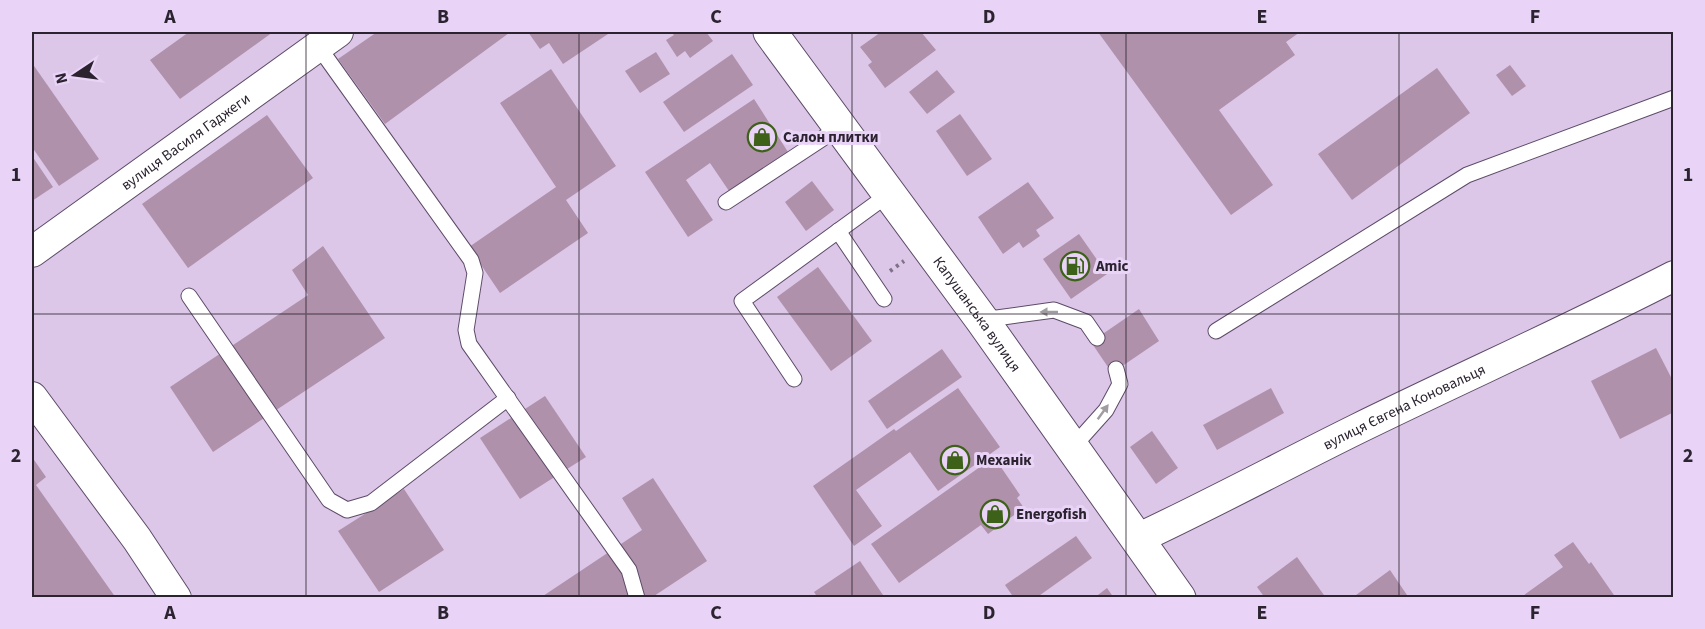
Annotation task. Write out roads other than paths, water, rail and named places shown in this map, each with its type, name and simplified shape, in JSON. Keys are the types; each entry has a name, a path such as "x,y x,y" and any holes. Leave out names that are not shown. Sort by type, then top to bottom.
{"street":[{"name":"Капушанська вулиця","path":"770,32 982,320 1179,597"},
{"name":"вулиця Василя Гаджеги","path":"32,252 328,39"},
{"name":"вулиця Євгена Коновальця","path":"1137,539 1357,429 1674,276"},
{"path":"32,397 137,539 176,597"}],"lane":[{"path":"328,39 471,260 475,273 466,330 469,344 629,570 637,597"},
{"path":"1216,330 1467,175 1674,98"},
{"path":"726,202 840,127"},
{"path":"794,379 742,301 889,194"},
{"path":"838,231 884,299"},
{"path":"189,296 329,500 346,510 371,503 508,398"},
{"path":"982,320 1054,310 1086,322 1097,338"},
{"path":"1072,448 1106,410 1120,384 1116,369"}],"place":[{"name":"Салон плитки","path":"762,137"},
{"name":"Amic","path":"1075,266"},
{"name":"Механік","path":"955,460"},
{"name":"Energofish","path":"995,514"}]}
